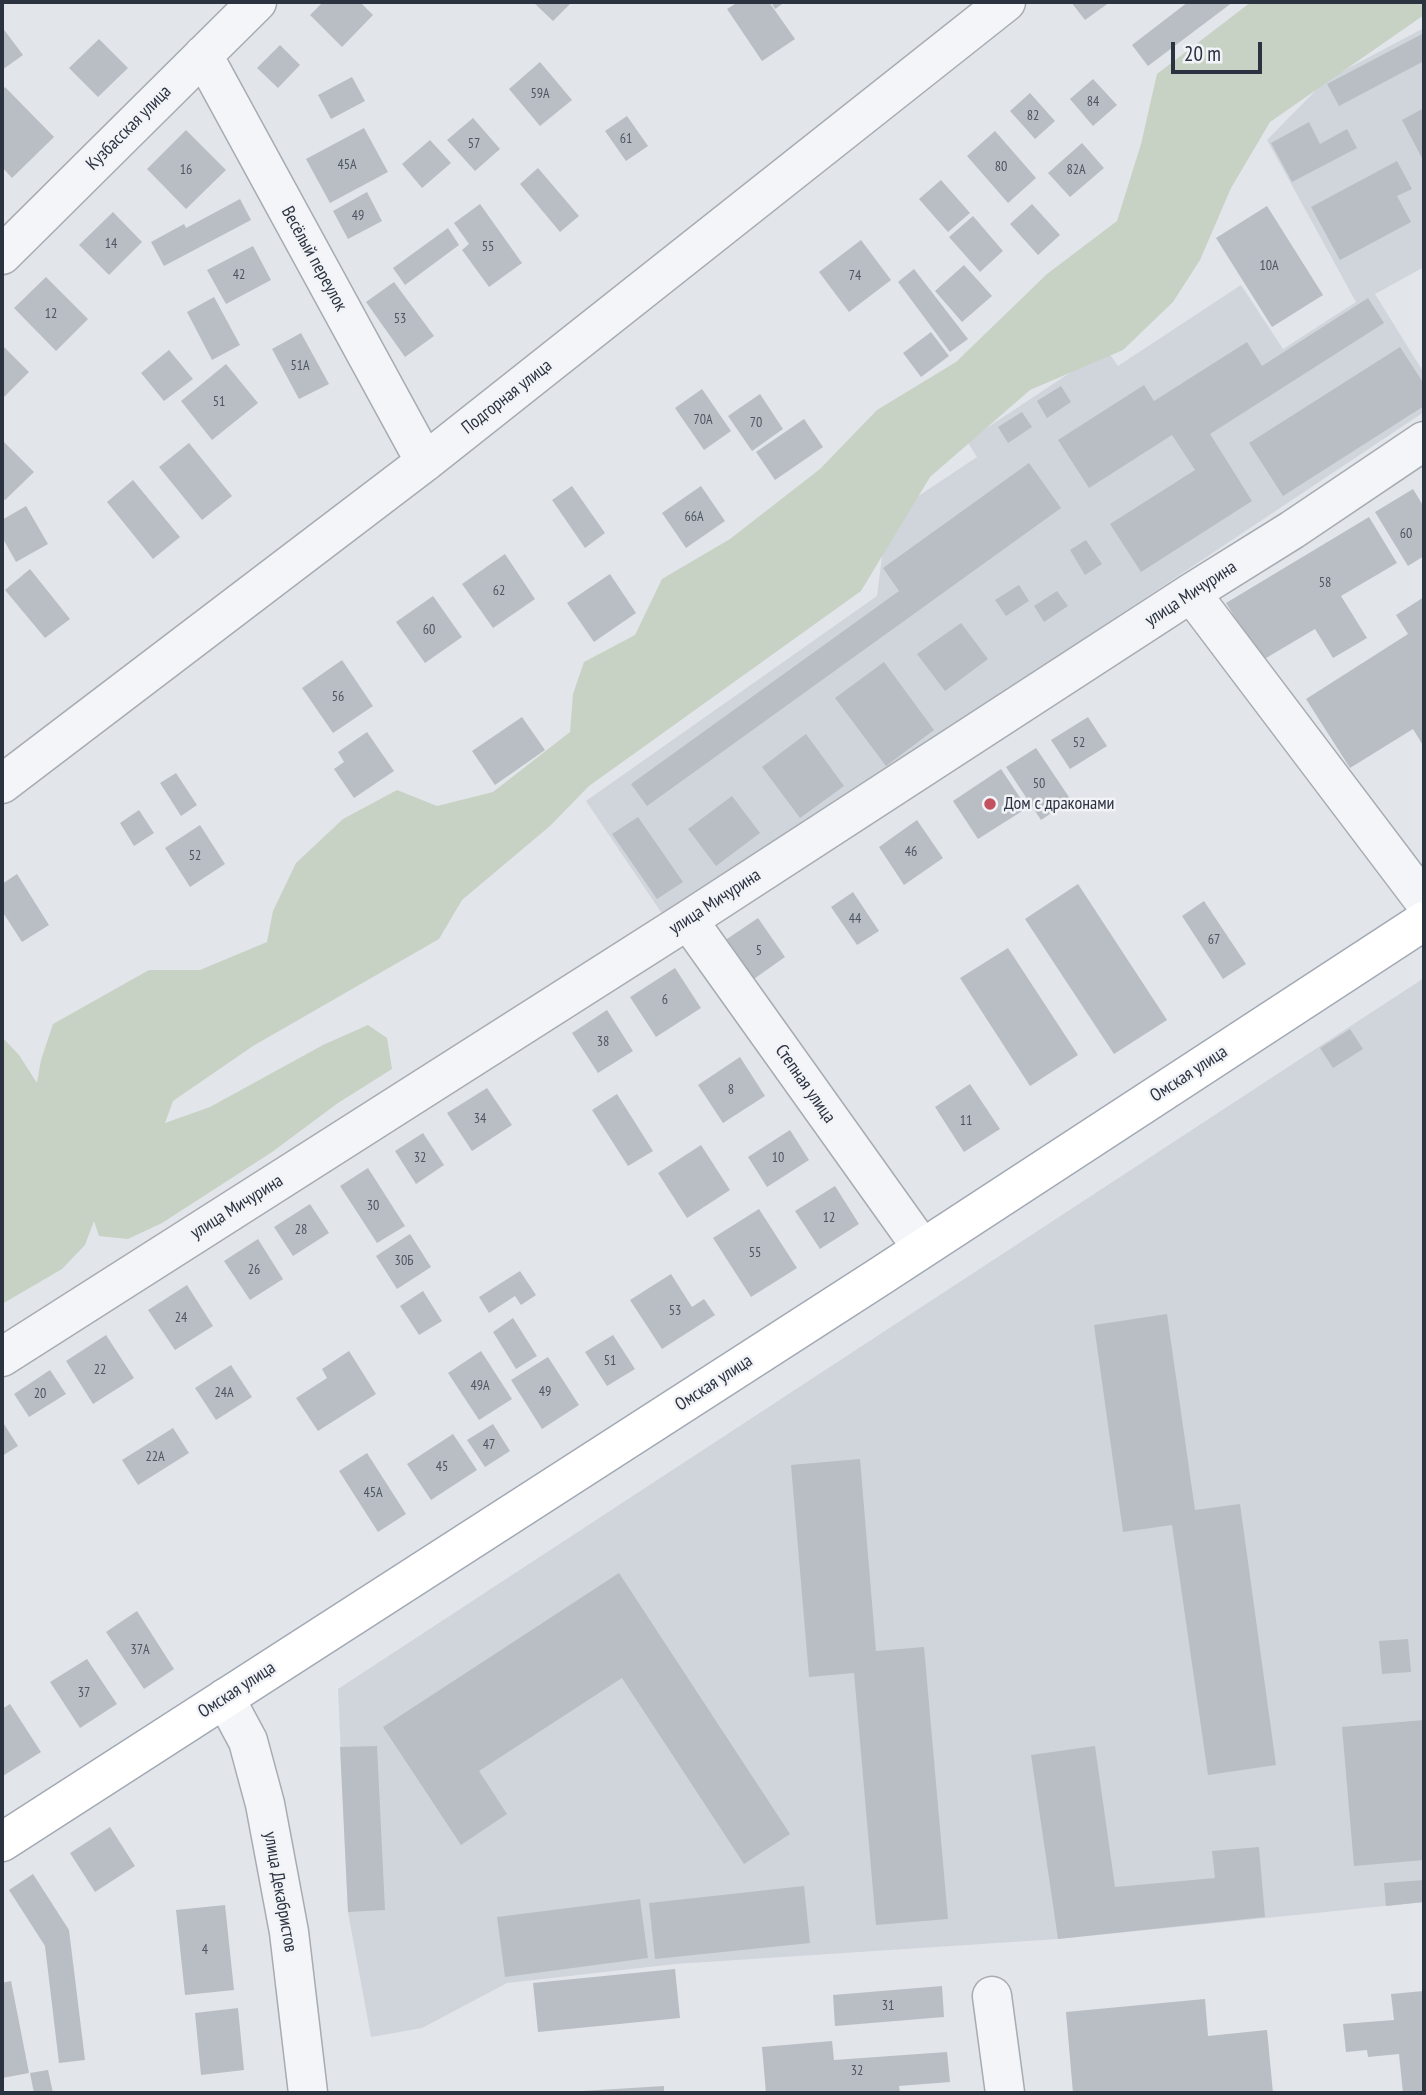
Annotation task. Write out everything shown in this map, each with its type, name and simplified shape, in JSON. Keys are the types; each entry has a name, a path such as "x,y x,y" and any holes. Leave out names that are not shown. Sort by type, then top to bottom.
{"main road":[{"name":"Омская улица","path":"2,1842 1424,921"}],"street":[{"name":"Кузбасская улица","path":"2,255 257,2"},
{"name":"Подгорная улица","path":"2,783 425,462 1006,2"},
{"name":"Весёлый переулок","path":"203,55 425,462"},
{"name":"улица Мичурина","path":"2,1357 688,920 1292,530 1424,441"},
{"path":"1191,593 1424,901"},
{"name":"Степная улица","path":"688,920 922,1248"},
{"name":"улица Декабристов","path":"225,1698 248,1741 265,1804 289,1932 307,2093"},
{"path":"992,1996 1005,2093"}],"shaded area":[{"path":"1424,28 1424,267 1375,294 1424,373 1424,412 665,918 586,801 877,596 887,517 977,457 967,441 1106,349 1118,366 1241,285 1283,349 1356,302 1267,140 1326,80"},
{"path":"1424,978 1424,1902 1058,1939 675,1964 507,1983 422,2028 371,2037 348,1912 338,1689"}],"green space":[{"path":"1251,2 1424,2 1424,15 1270,122 1231,188 1200,260 1173,302 1123,350 1030,390 930,477 861,591 589,786 550,826 462,900 439,939 253,1046 173,1101 165,1123 210,1107 323,1045 368,1025 387,1038 392,1069 338,1103 272,1152 162,1223 128,1239 99,1236 94,1221 85,1245 62,1269 2,1304 2,1037 19,1055 37,1083 41,1060 53,1024 149,970 200,970 267,942 273,911 296,863 343,819 397,790 437,806 493,792 570,732 573,694 584,662 635,635 662,579 730,539 820,469 877,410 956,362 1047,274 1117,221 1141,144 1157,74"}],"building":[{"path":"323,2 360,2 373,15 342,47 310,15"},
{"path":"533,2 572,2 553,21"},
{"path":"738,2 769,2 795,39 762,61 727,9"},
{"path":"771,2 785,2 775,9"},
{"path":"1071,2 1110,2 1085,20"},
{"path":"1188,2 1233,2 1148,66 1132,45"},
{"path":"2,27 23,55 2,70"},
{"path":"1424,33 1424,61 1339,106 1327,84"},
{"path":"99,39 128,68 98,97 69,68"},
{"path":"280,45 300,65 278,88 257,68"},
{"path":"540,62 572,100 540,126 509,89"},
{"path":"352,77 365,101 331,119 318,95"},
{"path":"1093,79 1117,105 1093,126 1070,99"},
{"path":"5,87 54,137 12,178 2,167 2,91"},
{"path":"1030,93 1055,121 1035,139 1010,111"},
{"path":"1424,108 1424,162 1402,120"},
{"path":"627,116 648,146 626,161 605,131"},
{"path":"473,118 500,149 475,171 447,140"},
{"path":"1309,122 1320,144 1347,129 1357,148 1292,182 1271,143"},
{"path":"364,128 388,172 330,203 306,159"},
{"path":"186,130 226,170 186,209 147,169"},
{"path":"995,131 1036,178 1008,203 967,156"},
{"path":"430,140 451,163 422,188 402,164"},
{"path":"1082,143 1104,168 1070,197 1048,173"},
{"path":"1397,161 1412,189 1397,196 1411,222 1340,260 1311,207"},
{"path":"538,168 579,216 560,232 520,184"},
{"path":"941,180 970,213 948,232 919,199"},
{"path":"367,192 382,221 348,239 333,211"},
{"path":"240,199 251,220 164,266 151,242 184,224 186,228"},
{"path":"480,204 522,263 489,287 462,250 469,244 454,223"},
{"path":"1032,204 1060,235 1038,255 1010,224"},
{"path":"1267,206 1323,295 1272,327 1216,238"},
{"path":"113,212 142,242 109,275 79,245"},
{"path":"973,216 1003,251 980,272 949,237"},
{"path":"448,228 459,245 405,285 393,268"},
{"path":"861,240 891,280 849,312 819,272"},
{"path":"253,246 271,280 226,304 207,270"},
{"path":"964,265 992,296 962,322 935,291"},
{"path":"914,269 968,339 950,352 898,282"},
{"path":"46,277 88,319 56,351 14,308"},
{"path":"394,282 434,336 405,357 366,302"},
{"path":"214,297 240,345 212,360 187,312"},
{"path":"1368,298 1384,323 1210,434 1252,501 1141,572 1110,524 1195,470 1172,435 1089,488 1058,440 1144,385 1154,401 1247,342 1262,366"},
{"path":"931,332 949,356 921,377 903,353"},
{"path":"301,333 329,384 299,399 272,349"},
{"path":"2,345 29,372 2,399"},
{"path":"1400,347 1424,384 1424,406 1283,496 1249,443"},
{"path":"169,350 193,379 164,401 141,373"},
{"path":"226,364 258,403 212,440 181,401"},
{"path":"1061,386 1071,402 1047,418 1037,401"},
{"path":"702,389 731,431 704,450 675,408"},
{"path":"760,394 783,429 752,451 728,416"},
{"path":"1022,412 1032,427 1008,443 998,427"},
{"path":"804,419 823,447 775,480 756,452"},
{"path":"2,440 34,472 5,500 2,497"},
{"path":"189,443 232,496 202,520 159,467"},
{"path":"1029,463 1061,508 647,806 631,784 899,591 883,568"},
{"path":"133,480 180,537 153,559 107,502"},
{"path":"572,486 605,533 585,548 552,500"},
{"path":"701,486 725,521 686,548 662,513"},
{"path":"1413,489 1424,507 1424,556 1408,566 1375,512"},
{"path":"26,506 48,544 16,562 2,537 2,520"},
{"path":"1369,517 1397,563 1341,596 1367,638 1333,658 1315,629 1261,661 1226,603"},
{"path":"1086,540 1102,564 1085,575 1070,550"},
{"path":"505,554 535,599 493,628 462,584"},
{"path":"30,569 70,619 45,638 5,590"},
{"path":"610,574 636,613 594,642 567,603"},
{"path":"1019,585 1029,601 1006,616 995,600"},
{"path":"1057,591 1068,606 1044,622 1034,606"},
{"path":"433,596 462,637 425,663 396,622"},
{"path":"1424,597 1424,747 1413,729 1350,768 1306,699 1408,634 1396,615"},
{"path":"961,623 988,659 945,691 917,654"},
{"path":"342,660 373,706 333,733 302,688"},
{"path":"884,662 934,730 886,766 835,698"},
{"path":"522,717 545,750 495,785 472,751"},
{"path":"1088,717 1107,746 1070,769 1051,740"},
{"path":"367,732 394,771 354,798 334,769 344,762 338,752"},
{"path":"806,734 844,786 800,818 762,767"},
{"path":"1036,748 1071,800 1041,820 1006,767"},
{"name":"Дом с драконами","path":"1001,769 1027,808 978,839 953,801"},
{"path":"176,773 197,805 181,816 160,783"},
{"path":"732,796 760,833 716,866 688,829"},
{"path":"139,810 154,833 134,846 120,823"},
{"path":"638,817 683,882 657,899 612,834"},
{"path":"917,820 943,858 904,885 879,847"},
{"path":"200,825 225,864 190,887 165,848"},
{"path":"17,874 49,925 22,942 2,911 2,884"},
{"path":"1078,884 1167,1020 1114,1054 1025,919"},
{"path":"853,892 879,931 857,945 831,907"},
{"path":"1204,901 1246,964 1223,979 1182,916"},
{"path":"758,918 785,957 751,981 724,941"},
{"path":"1008,948 1078,1055 1030,1086 960,978"},
{"path":"675,968 701,1008 656,1037 630,997"},
{"path":"607,1010 633,1051 598,1073 572,1033"},
{"path":"1350,1029 1363,1049 1333,1068 1320,1048"},
{"path":"740,1057 765,1096 723,1123 698,1085"},
{"path":"970,1084 1000,1129 964,1152 935,1107"},
{"path":"487,1088 512,1125 472,1151 447,1113"},
{"path":"617,1094 653,1151 628,1166 592,1110"},
{"path":"790,1130 809,1160 767,1187 748,1157"},
{"path":"423,1133 444,1165 416,1184 395,1151"},
{"path":"701,1145 730,1190 687,1218 658,1173"},
{"path":"368,1168 405,1226 377,1243 340,1186"},
{"path":"835,1186 859,1224 820,1249 795,1211"},
{"path":"310,1204 329,1233 293,1256 274,1227"},
{"path":"759,1209 797,1268 751,1297 713,1238"},
{"path":"410,1234 431,1267 397,1289 376,1256"},
{"path":"258,1239 283,1279 250,1300 224,1261"},
{"path":"520,1271 536,1295 521,1305 515,1296 489,1313 479,1297"},
{"path":"671,1274 692,1307 704,1299 715,1315 662,1349 630,1300"},
{"path":"187,1285 213,1326 175,1350 148,1310"},
{"path":"423,1291 442,1321 419,1335 400,1306"},
{"path":"1167,1314 1195,1510 1240,1504 1276,1765 1208,1775 1172,1525 1123,1532 1094,1325"},
{"path":"513,1318 537,1356 516,1369 493,1332"},
{"path":"106,1335 134,1378 93,1404 66,1361"},
{"path":"613,1335 635,1369 607,1386 585,1352"},
{"path":"349,1351 376,1394 318,1431 296,1398 327,1378 322,1369"},
{"path":"481,1351 512,1399 479,1420 448,1373"},
{"path":"548,1357 579,1405 542,1429 511,1380"},
{"path":"231,1365 252,1397 216,1420 195,1388"},
{"path":"50,1370 66,1394 29,1417 14,1394"},
{"path":"2,1421 18,1446 2,1456"},
{"path":"493,1424 510,1451 485,1467 467,1440"},
{"path":"173,1428 189,1453 138,1485 122,1460"},
{"path":"453,1434 477,1470 431,1500 407,1464"},
{"path":"367,1453 406,1514 378,1532 339,1471"},
{"path":"860,1459 876,1651 924,1647 948,1919 876,1925 854,1673 809,1677 791,1465"},
{"path":"619,1573 790,1834 744,1864 622,1678 479,1771 507,1814 461,1845 383,1727"},
{"path":"137,1611 174,1669 144,1689 106,1632"},
{"path":"1408,1639 1411,1672 1382,1674 1379,1641"},
{"path":"87,1659 117,1704 80,1728 50,1682"},
{"path":"10,1704 41,1752 3,1776 2,1709"},
{"path":"1424,1720 1424,1860 1354,1866 1342,1727"},
{"path":"377,1746 385,1910 348,1912 340,1747"},
{"path":"1095,1746 1115,1887 1215,1878 1212,1851 1259,1847 1265,1917 1058,1939 1031,1755"},
{"path":"110,1827 135,1866 95,1892 70,1853"},
{"path":"33,1874 69,1930 85,2060 59,2063 45,1946 9,1890"},
{"path":"1424,1880 1424,1902 1386,1906 1384,1883"},
{"path":"804,1886 810,1943 655,1959 649,1903"},
{"path":"640,1899 648,1958 505,1977 497,1917"},
{"path":"225,1905 234,1990 185,1995 176,1910"},
{"path":"675,1969 680,2018 538,2032 533,1983"},
{"path":"11,1981 29,2073 2,2078 2,1983"},
{"path":"942,1986 944,2017 835,2026 833,1995"},
{"path":"1424,1991 1424,2093 1403,2093 1399,2054 1368,2057 1367,2050 1346,2052 1343,2024 1394,2020 1391,1994"},
{"path":"1205,1999 1208,2036 1267,2030 1273,2093 1073,2093 1066,2012"},
{"path":"238,2008 244,2070 201,2075 195,2013"},
{"path":"832,2041 834,2060 947,2052 950,2082 899,2086 900,2093 766,2093 762,2047"},
{"path":"48,2070 53,2093 34,2093 30,2073"},
{"path":"664,2086 664,2093 583,2093 583,2091"}],"place":[{"name":"Дом с драконами","path":"990,804"}]}
